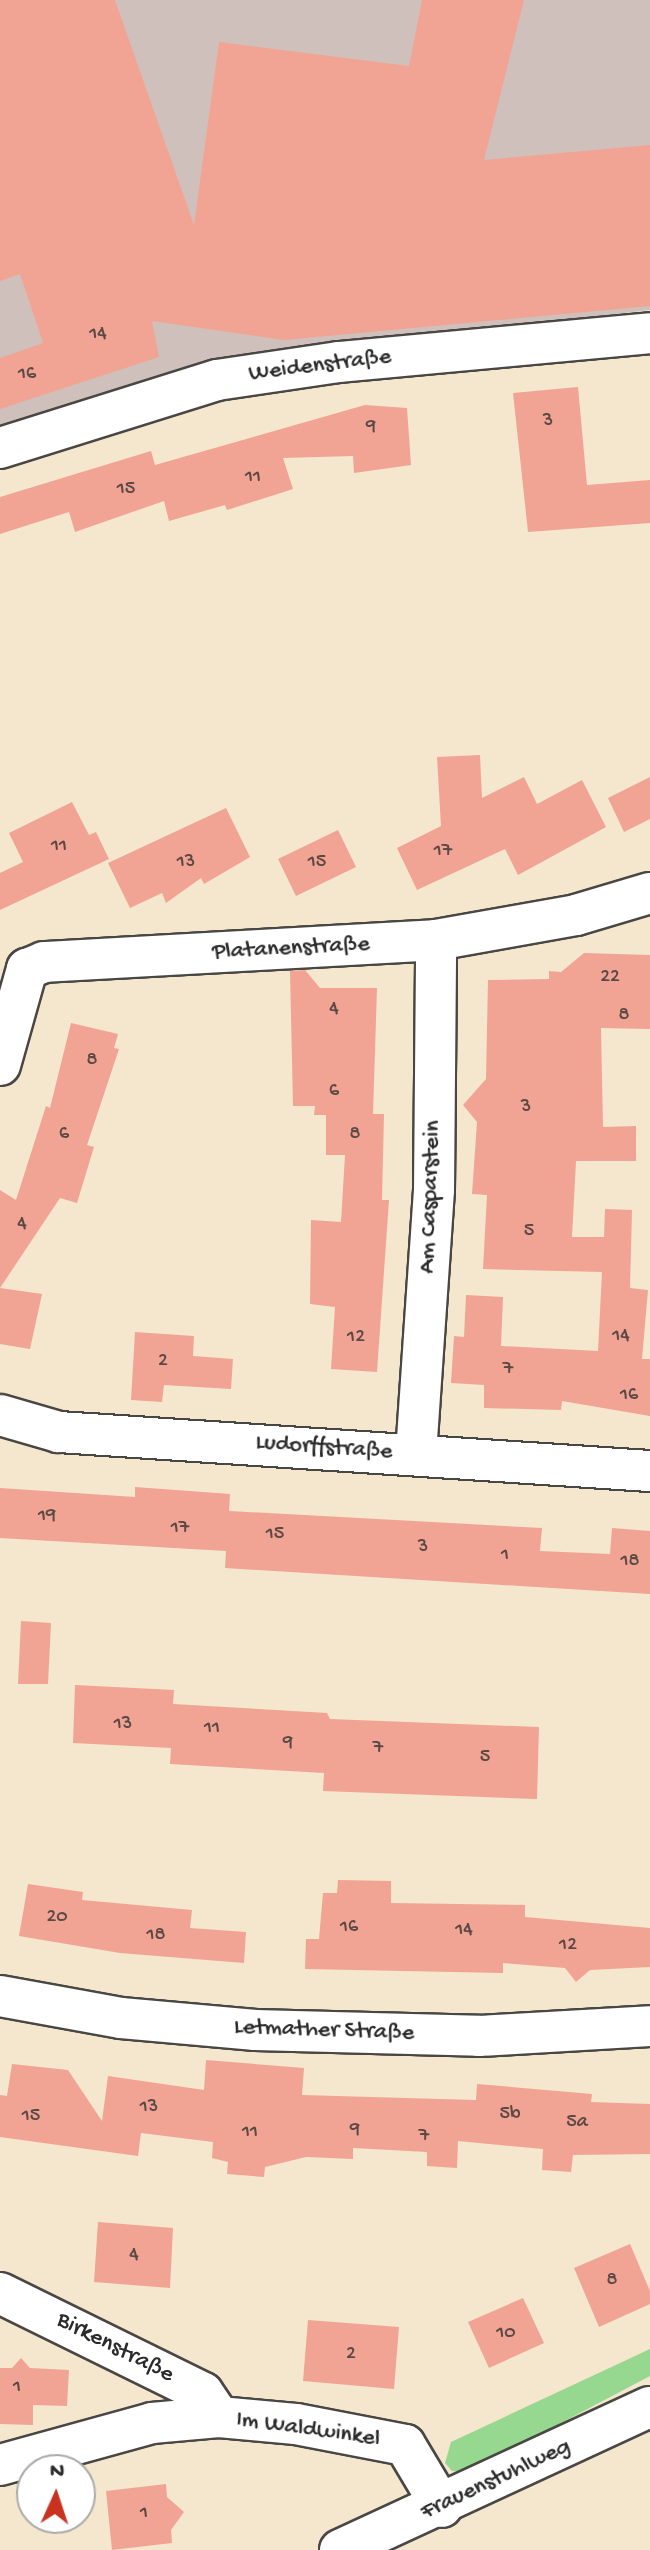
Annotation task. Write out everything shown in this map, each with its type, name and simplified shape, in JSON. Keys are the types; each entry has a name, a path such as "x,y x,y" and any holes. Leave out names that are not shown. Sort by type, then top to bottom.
{"street":[{"name":"Weidenstraße","path":"0,448 242,375 650,333"},
{"name":"Platanenstraße","path":"0,1065 27,969 44,962 436,940 562,918 650,893"},
{"name":"Am Casparstein","path":"416,1454 434,1190 436,940"},
{"name":"Ludorffstraße","path":"0,1415 59,1432 650,1471"},
{"name":"Letmather Straße","path":"0,1996 121,2018 255,2030 479,2036 650,2026"},
{"name":"Birkenstraße","path":"0,2293 192,2386 203,2393 219,2417"},
{"name":"Frauenstuhlweg","path":"340,2550 442,2507 650,2407"},
{"name":"Im Waldwinkel","path":"0,2465 152,2423 219,2417 296,2424 405,2445 442,2507"}],"shaded area":[{"path":"0,0 650,0 650,310 412,338 0,448"}],"green space":[{"path":"650,2349 650,2376 468,2472 452,2471 445,2463 451,2442"}],"building":[{"path":"0,0 115,0 194,225 219,42 409,66 422,0 524,0 484,160 650,145 650,306 284,340 152,321 159,357 0,409 0,358 43,343 20,274 0,281"},
{"path":"578,387 587,485 650,480 650,523 528,532 513,393"},
{"path":"365,405 407,408 411,465 354,473 353,456 283,458 293,489 227,510 225,505 169,521 164,501 75,532 69,512 0,534 0,497 151,451 155,465"},
{"path":"480,755 482,798 524,777 537,804 582,780 606,827 518,875 505,849 417,890 397,848 441,826 437,757"},
{"path":"650,777 650,819 624,832 608,798"},
{"path":"72,802 89,835 96,832 109,859 0,910 0,873 23,862 9,833"},
{"path":"226,808 250,857 204,884 201,878 166,903 162,893 130,908 108,863"},
{"path":"338,830 356,867 296,896 278,859"},
{"path":"584,953 650,955 650,1029 601,1028 603,1127 636,1126 636,1161 576,1161 572,1237 604,1237 605,1209 632,1210 630,1288 648,1290 642,1359 650,1359 650,1416 562,1401 561,1410 484,1408 484,1385 451,1383 454,1336 464,1337 466,1295 503,1297 501,1346 598,1351 602,1272 483,1269 487,1195 472,1194 477,1122 463,1105 486,1079 488,980 549,979 549,971 561,972"},
{"path":"305,970 320,988 377,988 373,1114 384,1114 382,1200 389,1200 377,1372 331,1369 335,1307 310,1304 311,1220 341,1222 345,1155 326,1155 326,1115 314,1115 315,1106 293,1106 290,971"},
{"path":"71,1023 118,1034 114,1048 119,1049 87,1145 94,1147 77,1203 60,1198 0,1288 0,1190 16,1200 46,1106 50,1108"},
{"path":"0,1288 42,1294 30,1349 0,1344"},
{"path":"135,1332 194,1336 193,1356 233,1359 231,1389 164,1385 162,1402 131,1400"},
{"path":"135,1487 230,1494 229,1511 542,1528 540,1551 610,1554 612,1528 650,1531 650,1594 225,1568 226,1551 0,1538 0,1488 135,1497"},
{"path":"21,1621 51,1623 48,1684 18,1684"},
{"path":"75,1685 174,1690 173,1704 327,1713 330,1719 539,1727 537,1799 323,1791 324,1773 170,1764 171,1748 73,1743"},
{"path":"338,1880 391,1881 391,1903 525,1905 525,1917 650,1928 650,1967 590,1970 576,1982 565,1968 503,1963 503,1973 305,1969 306,1939 319,1939 323,1893 337,1893"},
{"path":"28,1884 83,1892 82,1900 192,1910 190,1928 246,1932 244,1963 120,1953 19,1936"},
{"path":"206,2060 304,2068 302,2095 476,2100 477,2084 592,2094 591,2102 650,2104 650,2154 573,2155 571,2172 542,2170 543,2149 458,2141 457,2168 427,2166 427,2152 353,2148 353,2159 306,2157 265,2167 264,2177 227,2174 228,2162 212,2158 213,2142 141,2133 138,2156 0,2137 0,2095 7,2096 12,2064 68,2070 102,2121 108,2076 204,2090"},
{"path":"98,2222 173,2228 170,2288 94,2282"},
{"path":"630,2244 650,2291 650,2304 599,2327 574,2268"},
{"path":"523,2298 544,2343 489,2368 468,2322"},
{"path":"308,2320 399,2327 394,2389 303,2381"},
{"path":"21,2358 30,2368 69,2370 67,2406 33,2405 33,2425 0,2424 0,2368 12,2368"},
{"path":"166,2484 167,2497 184,2512 171,2530 172,2543 112,2550 106,2491"}]}
